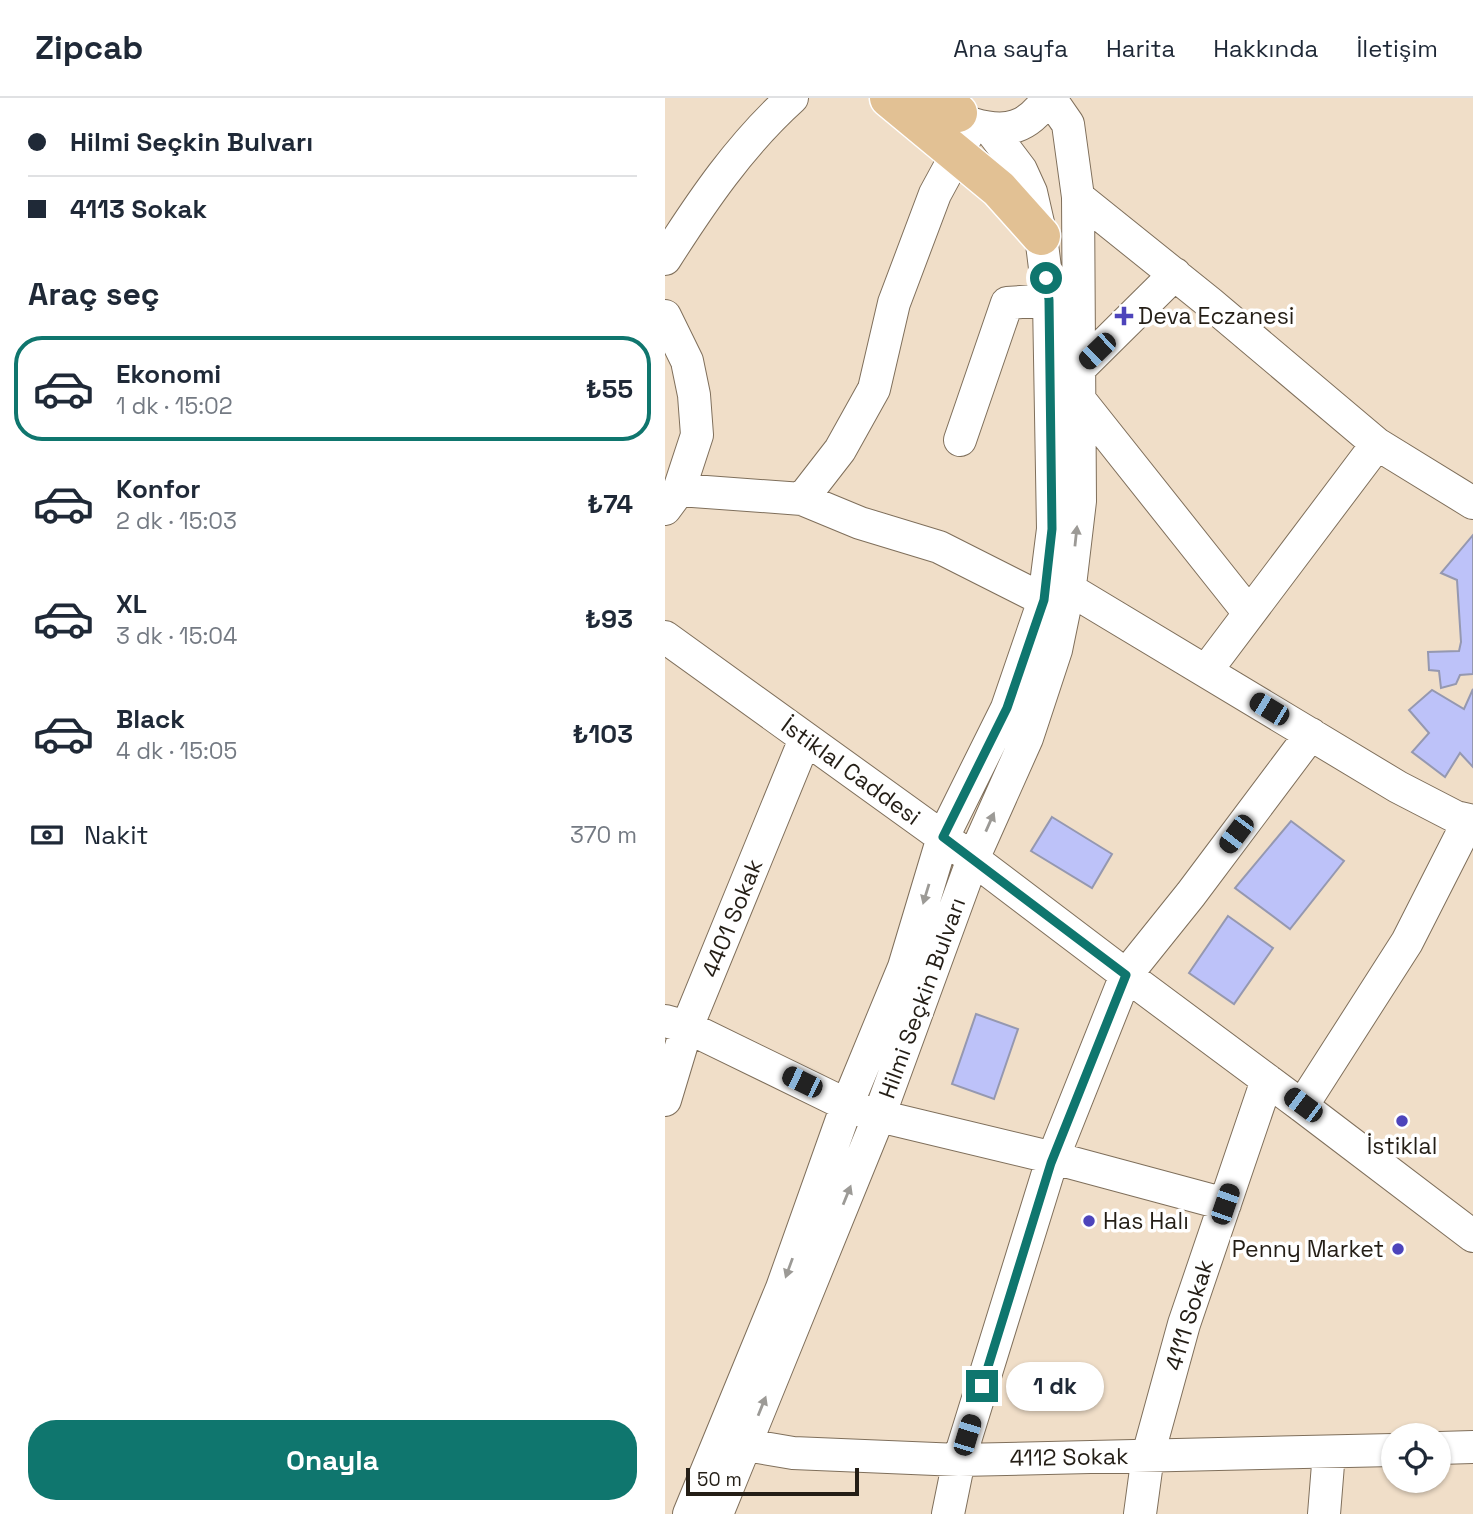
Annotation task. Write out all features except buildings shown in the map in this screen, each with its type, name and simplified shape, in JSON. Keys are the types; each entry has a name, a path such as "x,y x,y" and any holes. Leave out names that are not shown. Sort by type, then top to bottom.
{"main road":[{"path":"890,98 965,123 999,189 1041,236"}],"street":[{"path":"665,259 729,164 767,121 792,98"},
{"path":"802,499 840,450 874,389 894,303 965,123 1007,128 1024,123 1039,111 1049,98"},
{"name":"Hilmi Seçkin Bulvarı","path":"689,1514 782,1288 848,1105 904,967 943,837 1007,708 1056,594 1072,577 1080,501 1078,197 1068,124 1049,98"},
{"path":"1078,197 1175,274 1377,444 1473,503"},
{"name":"Hilmi Seçkin Bulvarı","path":"717,1514 879,1115 973,859 1027,738 1056,650 1049,300 1041,236"},
{"path":"1175,274 1078,384 1249,614"},
{"path":"960,440 1007,303 1049,300"},
{"path":"665,316 687,361 694,395 697,435 672,499 802,499 860,523 939,547 1056,594 1206,671 1398,787 1456,817 1471,821 1407,942 1303,1105"},
{"path":"1206,671 1377,444"},
{"name":"İstiklal Caddesi","path":"665,637 973,859 1303,1105 1473,1236"},
{"path":"948,1514 959,1460 1053,1158 1126,975 1191,894 1311,734"},
{"name":"4401 Sokak","path":"665,1100 676,1024 805,738"},
{"path":"676,1024 848,1105 1225,1204"},
{"name":"4111 Sokak","path":"1140,1514 1148,1455 1184,1324 1267,1080"},
{"name":"4112 Sokak","path":"746,1445 793,1453 959,1460 1381,1450"},
{"path":"1451,1448 1473,1447"},
{"path":"1324,1514 1329,1452"}],"place":[{"name":"Deva Eczanesi","path":"1124,316"},
{"name":"İstiklal","path":"1402,1121"},
{"name":"Has Halı","path":"1089,1221"},
{"name":"Penny Market","path":"1398,1249"}],"route":[{"path":"982,1386 1051,1163 1126,975 943,837 1007,708 1044,600 1052,529 1049,300 1046,278"}]}
